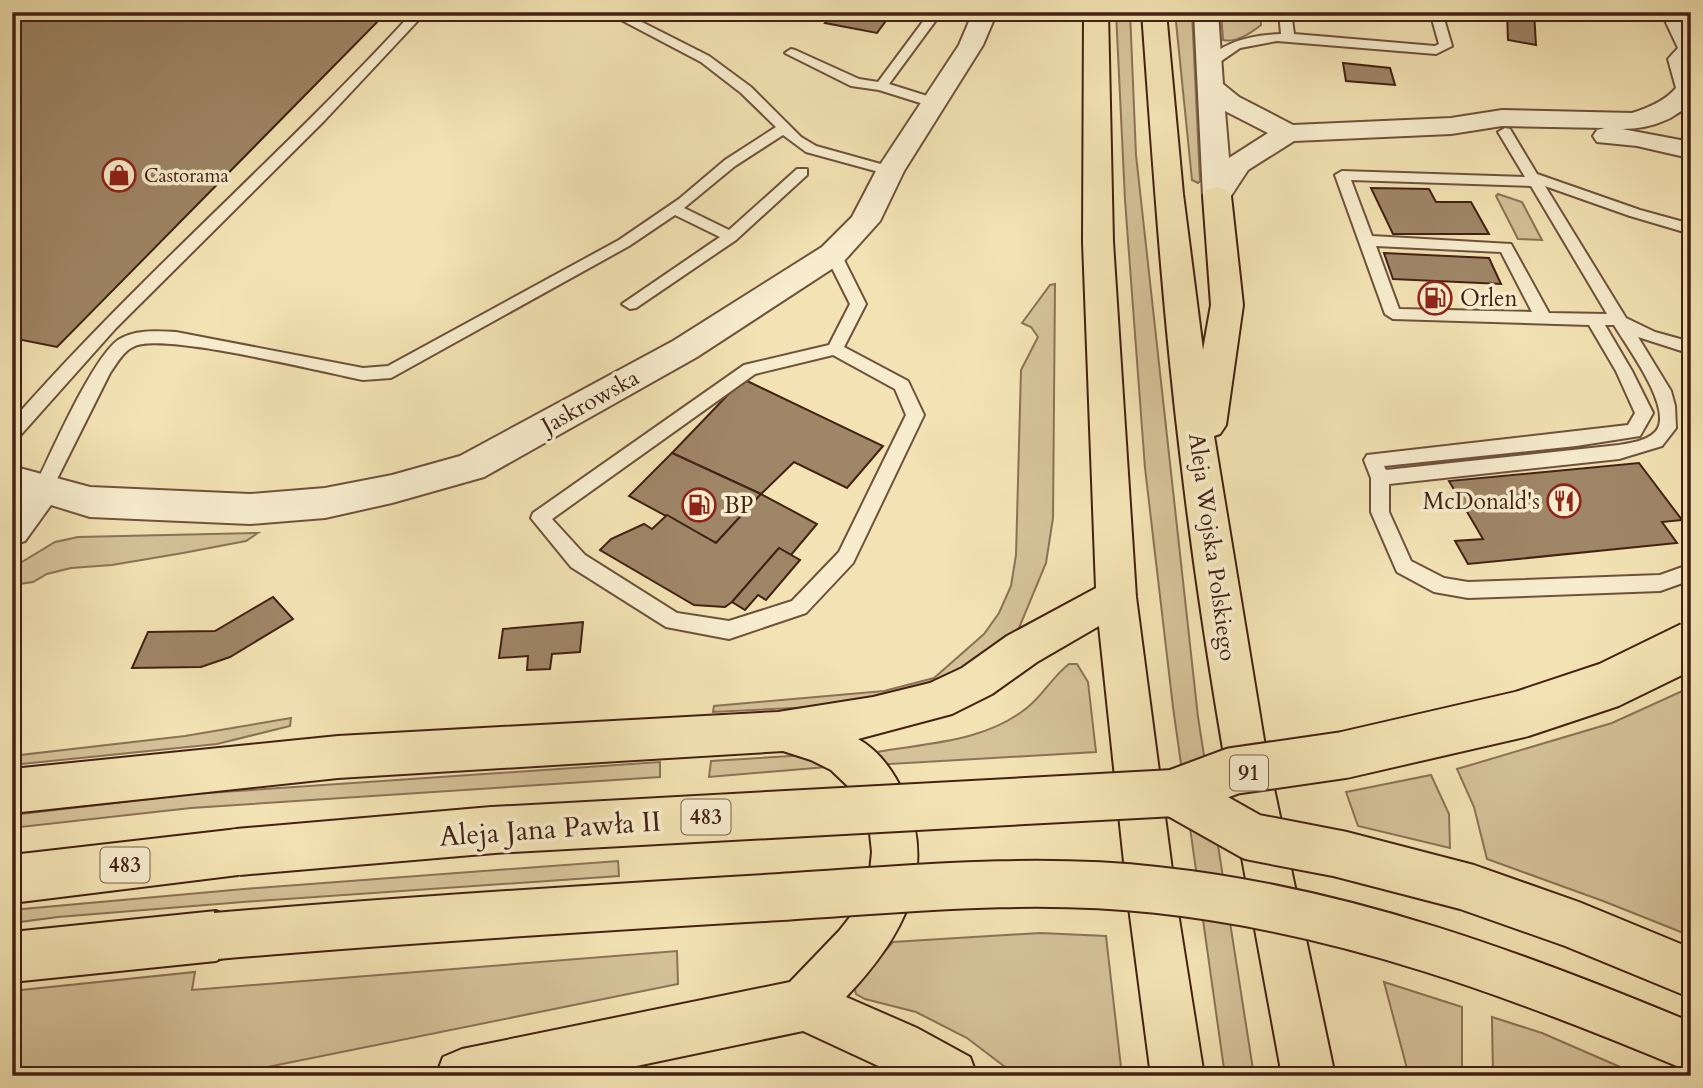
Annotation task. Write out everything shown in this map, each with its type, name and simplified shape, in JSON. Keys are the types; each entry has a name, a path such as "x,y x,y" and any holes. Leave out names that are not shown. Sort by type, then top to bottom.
{"main road":[{"path":"1096,12 1098,242 1116,597 1152,900 1178,1076"},
{"name":"Aleja Wojska Polskiego","path":"1154,12 1169,194 1200,469 1243,746 1309,1076"},
{"path":"1200,469 1227,305 1217,196"},
{"path":"12,791 338,757 778,732 873,717 937,700 977,681 1022,649 1116,597"},
{"name":"Aleja Jana Pawła II","path":"12,879 238,852 493,831 1174,793 1233,771 1302,763 1414,741 1553,705 1660,663 1691,645"},
{"path":"778,732 804,736 828,744 860,766 883,797 893,822 897,849 894,880 881,912 862,940 804,1005"},
{"path":"1174,793 1252,838 1339,854 1467,887 1572,924 1691,973"},
{"path":"12,957 216,936 500,914 985,885 1157,890 1332,921 1439,949 1585,1001 1691,1046"},
{"path":"462,1076 804,1005 899,1046 951,1076"}],"street":[{"name":"Jaskrowska","path":"27,485 90,502 250,509 325,503 392,489 471,467 685,349 833,254 865,221 890,171 971,45 985,12"},
{"path":"1206,12 1217,196"},
{"path":"1673,12 1691,50 1681,59 1689,89 1659,121 1663,130 1688,150"},
{"path":"1210,74 1230,103 1288,133"},
{"path":"1217,196 1244,158 1288,133 1451,126 1502,118 1634,121 1676,105"},
{"path":"1451,126 1505,132 1637,138 1688,150"},
{"path":"12,530 27,485"}],"lane":[{"path":"12,433 179,254 296,141 420,12"},
{"path":"612,12 705,59 746,90 784,128 811,149 890,171"},
{"path":"881,86 936,12"},
{"path":"1285,12 1287,37"},
{"path":"1210,74 1219,53 1248,41 1287,37 1436,50 1446,46 1436,12"},
{"path":"791,53 856,83 881,86 935,103"},
{"path":"27,485 105,367 123,345 151,336 176,338 363,374 391,372 624,243 679,206 730,163 784,128"},
{"path":"1380,478 1619,452 1650,446 1667,432 1671,413 1662,391 1505,132"},
{"path":"630,304 731,237 802,172"},
{"path":"1691,229 1535,179 1342,175 1393,314 1594,320 1619,323 1649,336 1691,348"},
{"path":"679,206 731,237"},
{"path":"1366,241 1506,247 1544,319"},
{"path":"833,254 858,304 835,349 750,369 540,518 578,561 673,621 729,630 799,607 846,557 915,415 902,385 835,349"},
{"path":"1594,320 1624,370 1644,413 1634,431 1373,460 1380,478 1380,512 1404,566 1441,586 1468,590 1660,583 1691,572"}],"shaded area":[{"path":"1116,12 1130,12 1136,155 1198,717 1254,1076 1225,1076 1173,707 1145,468 1125,200"},
{"path":"1175,12 1192,12 1198,183 1192,180"},
{"path":"1221,12 1260,12 1261,25 1238,39 1223,40"},
{"path":"1498,194 1522,202 1542,240 1518,239 1496,196"},
{"path":"1055,284 1053,518 1046,563 1019,628 997,655 938,686 833,706 713,712 714,706 884,691 934,678 984,634 999,613 1011,586 1016,555 1021,370 1038,337 1031,327 1022,323 1050,285"},
{"path":"258,533 246,541 112,565 71,568 47,574 33,582 12,585 12,568 55,542 78,537"},
{"path":"1069,664 1077,664 1088,682 1096,752 873,765 876,752 956,739 994,728 1034,702"},
{"path":"1691,687 1691,936 1487,859 1474,807 1457,769 1612,723"},
{"path":"291,718 290,726 217,744 12,765 12,756 185,736"},
{"path":"807,755 827,767 709,777 711,761"},
{"path":"660,762 660,777 191,808 12,828 12,815 192,794"},
{"path":"1431,775 1449,814 1450,848 1358,826 1346,792"},
{"path":"618,861 619,876 243,902 12,923 12,910 244,889"},
{"path":"1040,933 1106,936 1122,1076 1017,1076 967,1038 916,1012 865,999 856,994 854,986 893,942"},
{"path":"677,951 678,984 223,1076 12,1076 12,991 195,972 192,990"},
{"path":"1384,982 1462,1007 1462,1076 1409,1076"},
{"path":"1492,1017 1542,1033 1641,1076 1493,1076"}],"building":[{"name":"Castorama","path":"12,12 387,12 57,347 12,338"},
{"path":"834,12 897,12 895,15 891,14 877,33 825,23"},
{"path":"1507,12 1534,12 1536,45 1508,40"},
{"path":"1343,63 1390,68 1395,85 1346,81"},
{"path":"1371,188 1429,189 1436,202 1471,202 1489,234 1393,234"},
{"path":"1384,253 1489,258 1501,284 1393,279"},
{"path":"743,379 883,446 847,488 794,462 761,494 672,453"},
{"name":"BP","path":"672,453 761,494 716,543 629,496"},
{"name":"McDonald's","path":"1639,463 1682,520 1662,522 1677,543 1468,564 1455,541 1483,539 1449,481"},
{"path":"761,494 817,524 791,555 779,548 725,607 694,605 600,550 611,539 644,524 652,529 667,515 716,543"},
{"path":"779,548 800,560 766,600 758,595 745,610 732,602"},
{"path":"273,597 293,619 230,657 201,667 132,668 148,632 215,631"},
{"path":"583,622 580,652 552,654 550,669 527,670 528,656 499,658 503,629"}],"place":[{"name":"Castorama","path":"119,175"},
{"name":"Orlen","path":"1435,298"},
{"name":"McDonald's","path":"1564,501"},
{"name":"BP","path":"699,505"}]}
